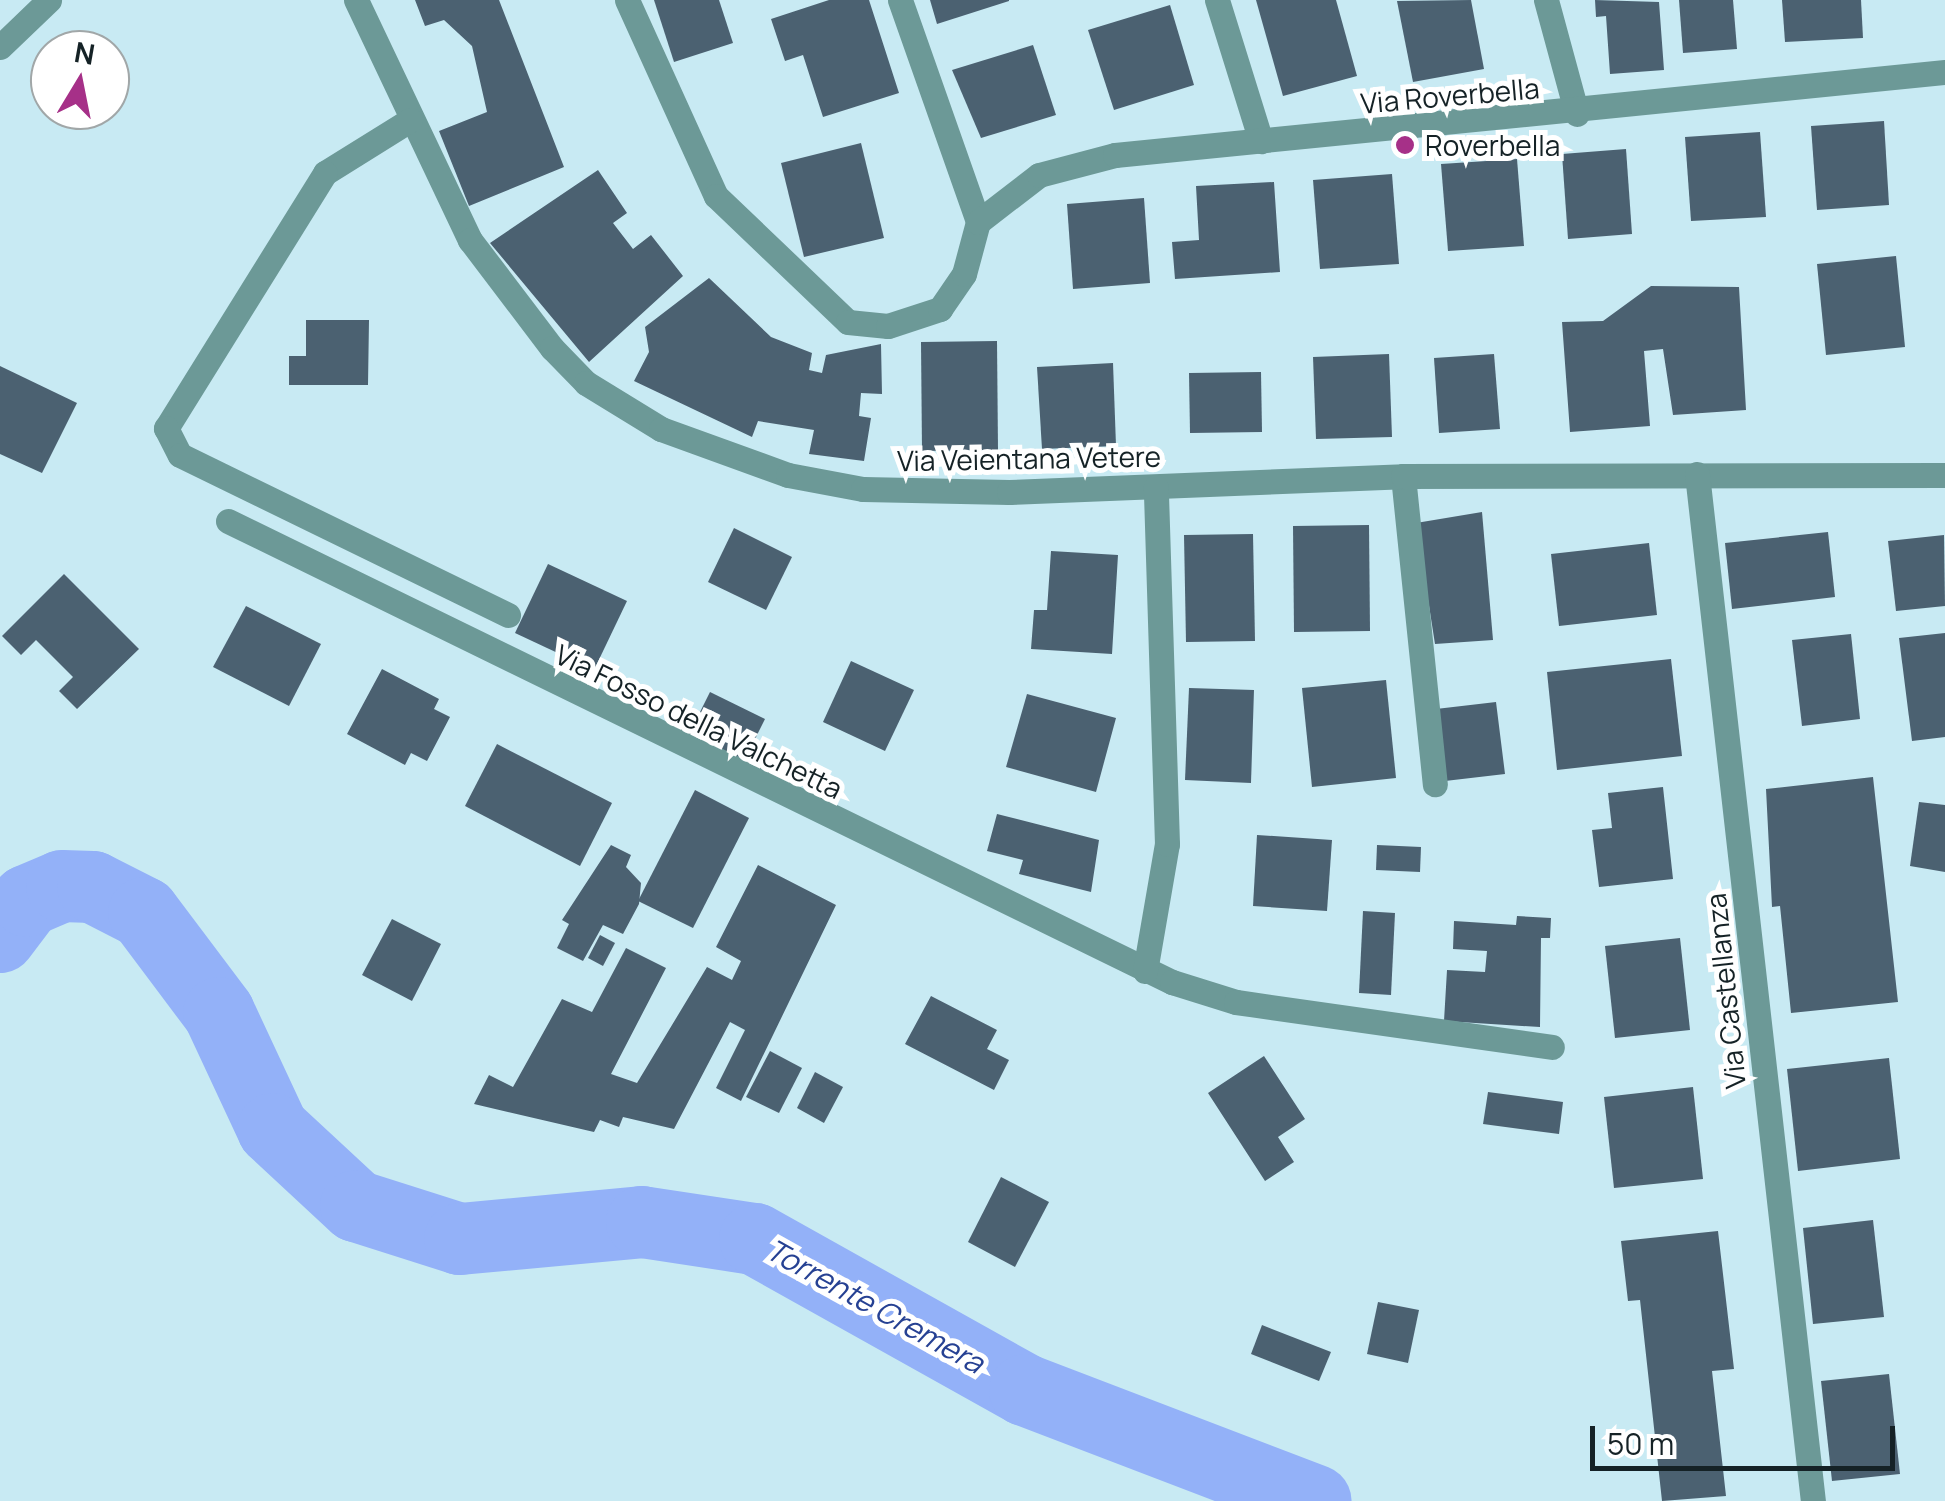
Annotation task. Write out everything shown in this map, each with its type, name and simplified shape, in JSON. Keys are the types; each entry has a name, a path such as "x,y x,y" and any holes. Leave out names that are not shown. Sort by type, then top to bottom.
{"street":[{"path":"0,48 48,0"},
{"name":"Via Veientana Vetere","path":"356,0 470,240 522,314 586,383 660,430 832,486 1156,487 1403,476 1945,475"},
{"path":"627,0 716,196 848,322 888,326 940,309 964,274 978,222 900,0"},
{"path":"1218,0 1261,142"},
{"path":"1546,0 1577,114"},
{"name":"Via Roverbella","path":"978,222 1039,174 1075,162 1577,114 1945,72"},
{"path":"410,120 325,172 166,428 180,455 508,614"},
{"name":"Via Castellanza","path":"1697,474 1813,1501"},
{"path":"1403,476 1435,784"},
{"path":"1144,971 1168,844 1156,487"},
{"name":"Via Fosso della Valchetta","path":"228,521 1144,971 1236,1002 1552,1047"}],"building":[{"path":"415,0 499,0 564,167 469,206 439,131 487,112 472,46 444,20 425,26"},
{"path":"654,0 719,0 733,43 674,62"},
{"path":"829,0 869,0 899,93 823,117 803,55 785,61 771,19"},
{"path":"930,0 1009,0 1009,1 937,24"},
{"path":"1256,0 1336,0 1357,76 1283,96"},
{"path":"1471,0 1484,69 1413,82 1397,1"},
{"path":"1595,0 1659,2 1664,70 1610,74 1606,16 1596,17"},
{"path":"1679,0 1733,0 1737,49 1683,53"},
{"path":"1782,0 1861,0 1863,38 1785,42"},
{"path":"1170,5 1194,85 1114,110 1088,30"},
{"path":"1033,45 1056,115 981,138 952,70"},
{"path":"1884,121 1889,205 1817,210 1811,126"},
{"path":"1760,132 1766,217 1691,221 1685,137"},
{"path":"861,143 884,238 804,257 781,163"},
{"path":"1626,149 1632,234 1568,239 1562,154"},
{"path":"1517,159 1524,246 1448,251 1441,164"},
{"path":"598,170 627,213 613,223 633,249 651,235 683,276 589,362 490,243"},
{"path":"1392,174 1399,264 1320,269 1313,180"},
{"path":"1274,182 1280,272 1175,279 1172,242 1199,240 1196,186"},
{"path":"1144,198 1150,283 1073,289 1067,204"},
{"path":"1896,256 1905,347 1826,355 1817,264"},
{"path":"709,278 771,337 812,353 809,370 822,373 826,355 881,344 882,394 861,393 859,416 871,418 864,461 809,454 814,430 758,421 752,437 634,381 649,352 645,327"},
{"path":"1651,286 1739,287 1746,410 1673,415 1663,349 1644,351 1650,426 1570,432 1562,322 1603,321"},
{"path":"306,320 369,320 368,385 289,385 289,356 306,356"},
{"path":"997,341 998,450 922,451 921,342"},
{"path":"1389,354 1392,437 1316,439 1313,357"},
{"path":"1494,354 1500,429 1439,433 1434,358"},
{"path":"1113,363 1116,446 1042,449 1037,367"},
{"path":"0,366 77,403 42,473 0,454"},
{"path":"1261,372 1262,432 1190,433 1189,373"},
{"path":"1482,512 1493,640 1435,644 1416,523"},
{"path":"1369,525 1370,631 1294,632 1293,526"},
{"path":"734,528 792,557 766,610 708,582"},
{"path":"1828,532 1835,597 1732,609 1725,543"},
{"path":"1253,534 1255,641 1186,642 1184,535"},
{"path":"1944,535 1945,606 1896,611 1888,541"},
{"path":"1649,543 1657,615 1559,626 1551,554"},
{"path":"1051,551 1118,555 1112,654 1031,649 1034,610 1047,610"},
{"path":"548,564 627,601 594,670 515,633"},
{"path":"64,574 139,649 77,709 59,691 73,677 36,640 21,655 2,636"},
{"path":"246,606 321,644 289,706 213,667"},
{"path":"1945,633 1945,737 1912,741 1899,638"},
{"path":"1851,634 1860,719 1802,726 1792,640"},
{"path":"1671,659 1682,756 1557,770 1547,672"},
{"path":"851,661 914,690 885,751 823,722"},
{"path":"382,669 439,699 434,709 450,717 427,761 411,753 405,765 347,734"},
{"path":"1386,680 1396,778 1312,787 1302,688"},
{"path":"1189,688 1254,690 1251,783 1185,780"},
{"path":"710,692 765,719 741,767 686,740"},
{"path":"1027,694 1116,718 1096,792 1006,767"},
{"path":"1496,702 1505,774 1445,781 1436,709"},
{"path":"497,744 612,803 580,866 465,806"},
{"path":"1873,777 1898,1002 1791,1013 1780,906 1772,907 1766,789"},
{"path":"1663,787 1673,879 1599,887 1592,830 1612,828 1608,793"},
{"path":"695,790 749,818 693,928 638,901"},
{"path":"1919,802 1945,805 1945,872 1910,866"},
{"path":"997,814 1099,840 1091,892 1019,874 1023,860 987,851"},
{"path":"1257,835 1332,840 1327,911 1253,906"},
{"path":"611,845 631,855 626,867 641,883 639,904 623,934 603,925 583,961 557,948 569,924 562,920"},
{"path":"1377,845 1421,847 1420,872 1376,870"},
{"path":"758,865 836,905 741,1101 716,1088 745,1030 730,1022 674,1129 623,1117 619,1127 600,1120 594,1132 474,1104 489,1075 513,1087 562,999 592,1012 626,948 666,968 611,1074 637,1083 707,967 732,980 741,961 716,947"},
{"path":"1363,911 1395,913 1391,995 1359,993"},
{"path":"1517,916 1551,918 1550,938 1541,938 1540,1027 1444,1021 1447,970 1485,972 1487,951 1453,949 1454,921 1516,925"},
{"path":"392,919 441,944 412,1001 362,975"},
{"path":"600,935 615,943 603,966 588,958"},
{"path":"1680,938 1690,1030 1615,1038 1605,946"},
{"path":"931,996 997,1030 987,1049 1009,1060 994,1090 905,1044"},
{"path":"770,1051 802,1068 779,1113 746,1097"},
{"path":"1264,1056 1305,1119 1278,1137 1294,1162 1265,1181 1208,1093"},
{"path":"1889,1058 1900,1159 1798,1171 1787,1069"},
{"path":"815,1072 843,1087 824,1123 797,1108"},
{"path":"1693,1087 1703,1179 1614,1188 1604,1097"},
{"path":"1488,1092 1563,1102 1559,1134 1483,1124"},
{"path":"1001,1177 1049,1202 1015,1267 968,1242"},
{"path":"1873,1220 1884,1317 1813,1324 1803,1228"},
{"path":"1718,1231 1734,1369 1712,1371 1726,1496 1662,1501 1640,1300 1628,1301 1621,1241"},
{"path":"1378,1302 1419,1310 1408,1363 1367,1354"},
{"path":"1262,1325 1331,1352 1319,1381 1251,1354"},
{"path":"1889,1374 1900,1474 1832,1481 1821,1381"}],"waterway":[{"name":"Torrente Cremera","path":"0,937 27,901 62,886 93,887 144,913 219,1013 273,1129 356,1206 460,1239 642,1222 755,1239 1025,1390 1316,1501"}],"place":[{"name":"Roverbella","path":"1405,145"}]}
